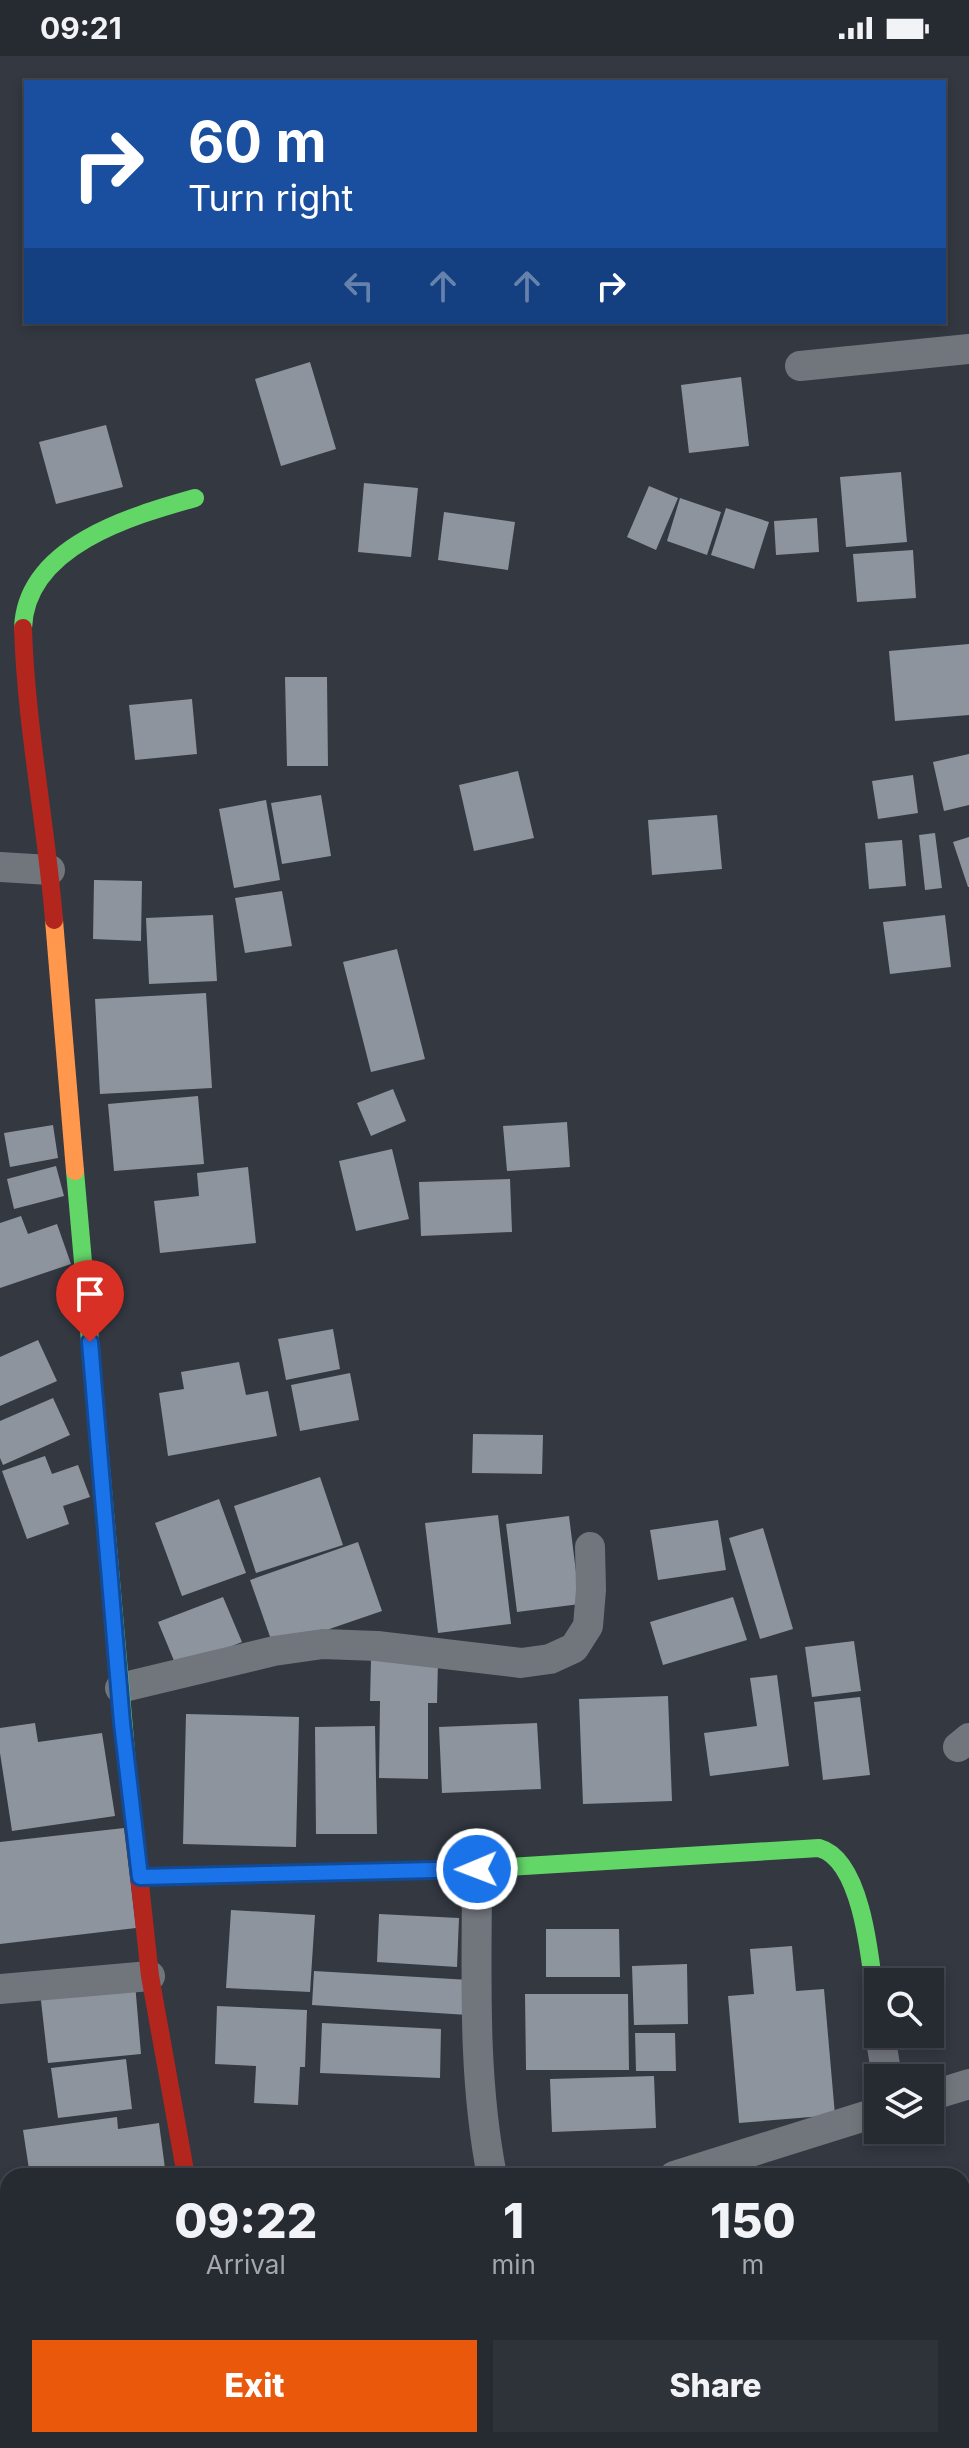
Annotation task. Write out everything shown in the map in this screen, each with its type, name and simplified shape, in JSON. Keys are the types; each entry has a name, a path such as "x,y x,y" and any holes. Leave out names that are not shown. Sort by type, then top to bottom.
{"main road":[{"path":"185,2168 150,1976 120,1688 50,870 34,782 24,616 42,578 96,532 127,518 195,498"},
{"path":"140,1877 477,1869 812,1847 829,1851 851,1878 859,1898 870,1968"}],"street":[{"path":"800,366 969,349"},
{"path":"0,867 50,870"},
{"path":"120,1688 274,1651 323,1644 377,1646 521,1663 550,1659 574,1648 588,1626 590,1547"},
{"path":"477,1869 476,2043 490,2168"},
{"path":"0,1989 150,1976"},
{"path":"944,2092 969,2084"},
{"path":"700,2168 864,2116"}],"building":[{"path":"310,362 336,449 281,466 255,379"},
{"path":"741,377 749,446 689,453 681,385"},
{"path":"106,425 123,487 56,504 39,442"},
{"path":"901,472 907,542 846,547 840,477"},
{"path":"364,483 418,488 411,557 358,552"},
{"path":"649,486 678,498 656,550 627,537"},
{"path":"680,498 721,512 707,555 667,541"},
{"path":"726,508 769,522 754,569 711,555"},
{"path":"444,512 515,522 508,570 438,560"},
{"path":"817,518 819,552 776,555 774,521"},
{"path":"913,550 916,598 857,602 853,554"},
{"path":"969,644 969,715 895,721 889,651"},
{"path":"285,677 327,677 328,766 287,766"},
{"path":"192,699 197,754 135,760 129,705"},
{"path":"969,754 969,805 944,811 933,762"},
{"path":"518,771 534,838 474,851 459,785"},
{"path":"913,775 918,813 878,819 872,781"},
{"path":"321,795 331,856 282,864 271,803"},
{"path":"266,800 280,880 234,888 219,809"},
{"path":"717,815 722,869 652,875 648,820"},
{"path":"935,833 942,888 925,890 919,835"},
{"path":"969,837 969,887 968,887 953,842"},
{"path":"902,840 906,886 869,889 865,843"},
{"path":"94,880 142,881 141,941 93,939"},
{"path":"282,891 292,946 245,953 235,898"},
{"path":"213,915 217,981 149,984 146,918"},
{"path":"945,915 951,967 890,974 883,922"},
{"path":"397,949 425,1059 371,1072 343,962"},
{"path":"206,993 212,1088 100,1094 95,999"},
{"path":"393,1089 406,1121 371,1136 357,1103"},
{"path":"198,1096 204,1164 114,1171 108,1104"},
{"path":"567,1122 570,1167 507,1171 503,1126"},
{"path":"53,1125 58,1158 10,1167 4,1133"},
{"path":"392,1149 409,1219 356,1231 339,1161"},
{"path":"56,1166 64,1196 14,1209 7,1179"},
{"path":"248,1167 256,1243 160,1253 154,1201 199,1196 197,1173"},
{"path":"510,1179 512,1232 421,1236 419,1182"},
{"path":"21,1216 28,1234 57,1224 71,1264 0,1288 0,1223"},
{"path":"333,1329 340,1369 286,1380 278,1339"},
{"path":"38,1340 57,1381 0,1406 0,1357"},
{"path":"239,1362 246,1395 268,1391 277,1436 168,1456 159,1393 184,1389 181,1372"},
{"path":"350,1373 359,1420 300,1431 291,1385"},
{"path":"53,1398 70,1435 3,1465 0,1458 0,1421"},
{"path":"473,1434 543,1435 542,1474 472,1473"},
{"path":"45,1456 52,1474 78,1465 90,1497 63,1506 69,1524 27,1539 2,1471"},
{"path":"320,1477 343,1545 256,1573 234,1506"},
{"path":"219,1499 246,1573 182,1596 155,1523"},
{"path":"498,1515 511,1624 438,1633 425,1523"},
{"path":"569,1516 580,1604 517,1612 506,1524"},
{"path":"718,1520 726,1570 658,1580 650,1530"},
{"path":"763,1528 793,1629 760,1639 729,1538"},
{"path":"358,1542 382,1611 274,1648 250,1580"},
{"path":"223,1597 242,1642 177,1668 158,1622"},
{"path":"733,1597 747,1640 663,1665 650,1622"},
{"path":"854,1641 861,1691 812,1697 805,1647"},
{"path":"371,1660 438,1661 437,1703 428,1703 428,1779 379,1778 380,1701 370,1701"},
{"path":"777,1675 789,1766 710,1776 704,1733 757,1726 750,1678"},
{"path":"668,1696 672,1801 583,1804 579,1699"},
{"path":"860,1697 870,1775 823,1780 814,1702"},
{"path":"186,1714 299,1717 296,1847 183,1844"},
{"path":"35,1723 38,1742 102,1733 115,1816 12,1831 0,1753 0,1728"},
{"path":"537,1723 541,1789 442,1793 439,1727"},
{"path":"375,1726 377,1834 316,1834 315,1727"},
{"path":"124,1828 136,1928 0,1944 0,1842"},
{"path":"231,1910 315,1915 310,1992 226,1988"},
{"path":"379,1914 459,1918 457,1967 377,1962"},
{"path":"546,1929 619,1929 620,1977 546,1977"},
{"path":"792,1946 796,1991 824,1989 835,2115 739,2123 728,1996 754,1994 750,1949"},
{"path":"687,1964 688,2024 634,2025 632,1966"},
{"path":"314,1971 470,1980 468,2015 312,2005"},
{"path":"135,1983 141,2054 48,2063 40,1992"},
{"path":"525,1994 628,1994 629,2070 526,2070"},
{"path":"217,2006 307,2010 305,2067 300,2067 298,2105 254,2103 256,2066 215,2064"},
{"path":"322,2023 441,2029 440,2078 320,2073"},
{"path":"635,2033 675,2033 676,2071 636,2071"},
{"path":"126,2059 132,2109 58,2118 51,2068"},
{"path":"654,2076 656,2128 552,2132 550,2079"},
{"path":"117,2117 118,2129 159,2123 165,2168 29,2168 23,2130"}],"traffic: fast":[{"path":"23,628 29,600 42,576 62,556 113,525 195,498"},
{"path":"75,1171 128,1774"},
{"path":"140,1877 477,1869 819,1848 835,1858 848,1875 864,1925 871,1968"}],"traffic: slow":[{"path":"54,920 75,1171"}],"traffic: jam":[{"path":"23,628 28,702 54,920"},
{"path":"128,1774 150,1976 185,2168"}],"route":[{"path":"90,1342 122,1723 140,1877 477,1869"}]}
